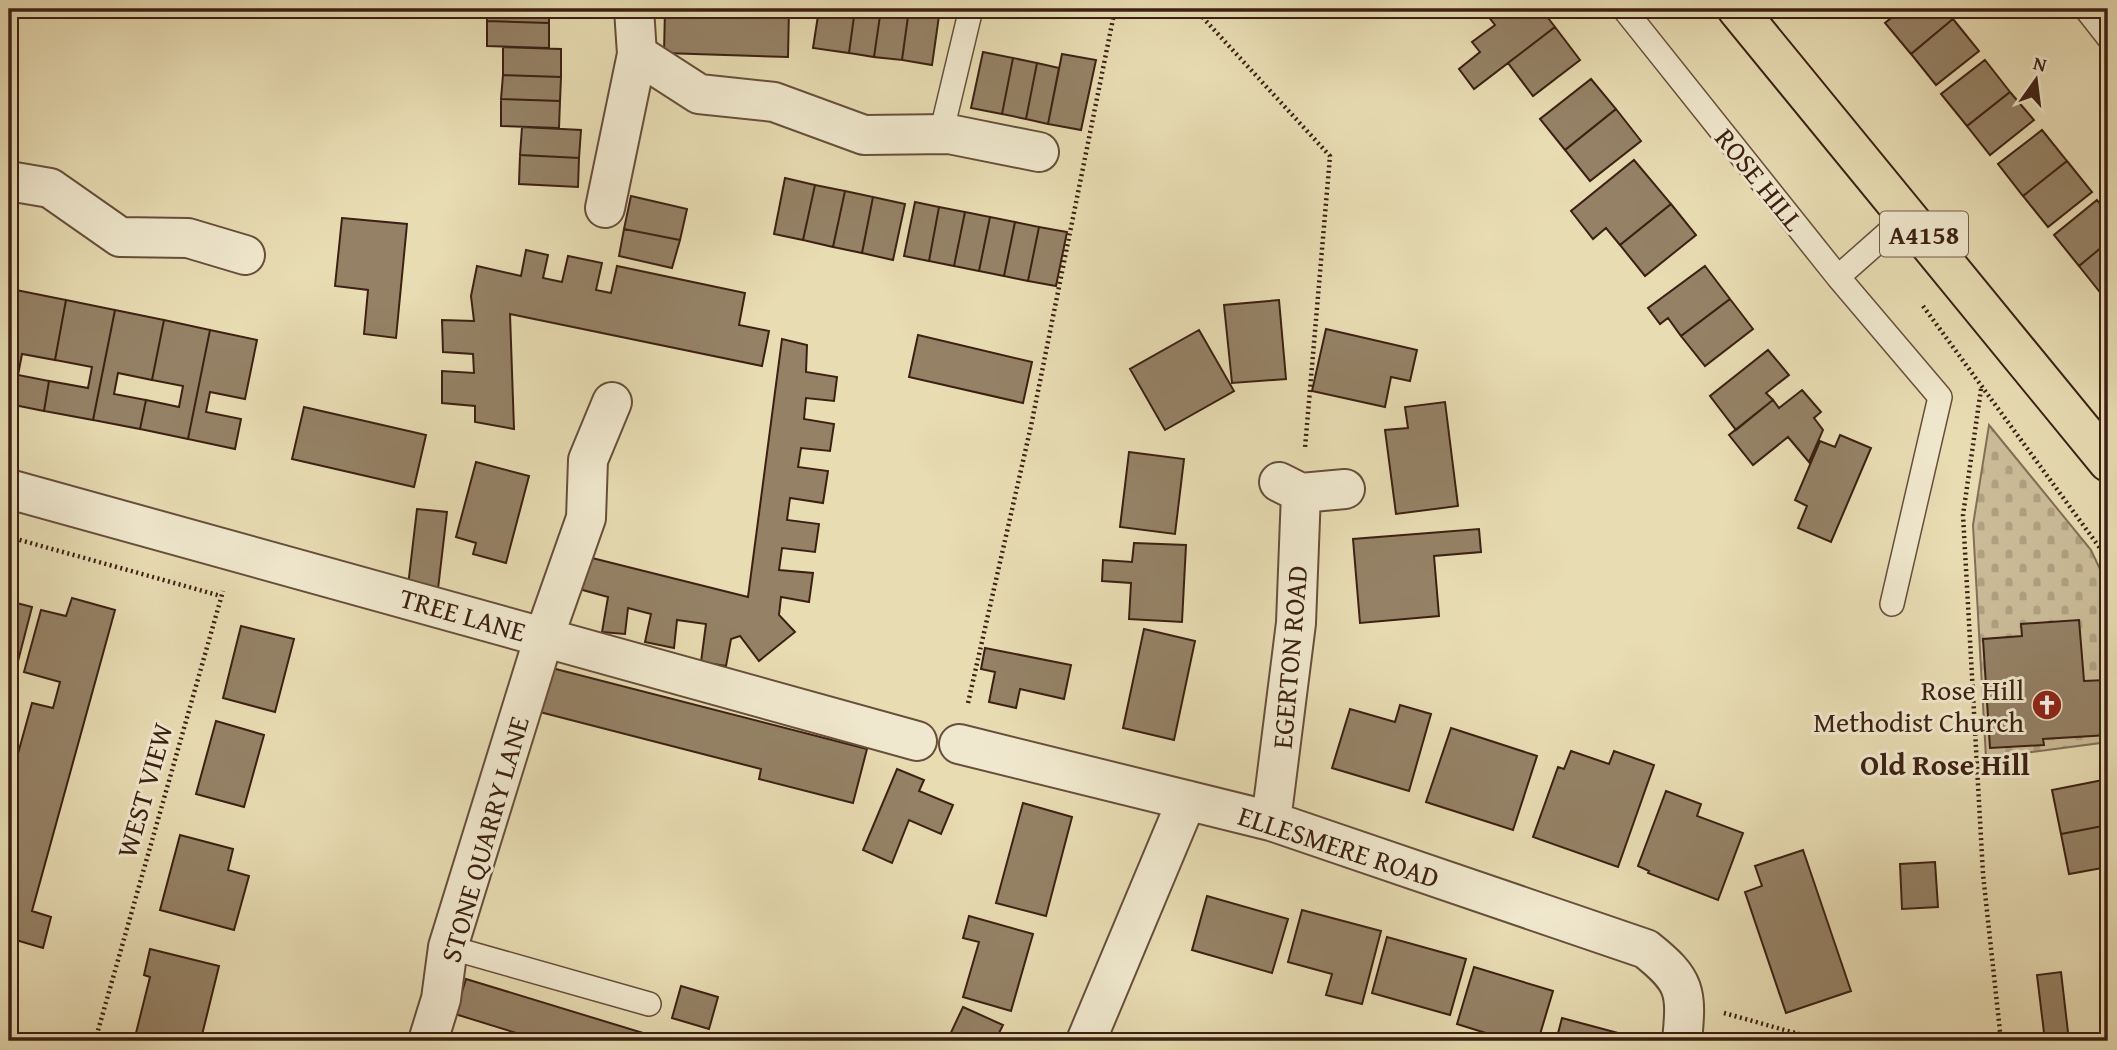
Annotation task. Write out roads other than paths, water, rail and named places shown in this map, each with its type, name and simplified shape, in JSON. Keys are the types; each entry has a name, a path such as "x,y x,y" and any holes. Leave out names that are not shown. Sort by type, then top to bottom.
{"main road":[{"name":"A4158","path":"1737,9 2108,462"}],"street":[{"path":"605,208 637,54 634,9"},
{"path":"637,54 699,94 774,103 864,135 941,134 1039,152"},
{"path":"9,181 50,188 120,237 188,238 245,255"},
{"name":"STONE QUARRY LANE","path":"428,1041 441,999 448,947 544,637 586,518 588,460 612,402"},
{"name":"EGERTON ROAD","path":"1271,821 1296,623 1290,487 1345,489"},
{"name":"TREE LANE","path":"9,489 917,741"},
{"name":"ELLESMERE ROAD","path":"959,744 1271,821 1646,950 1674,971 1686,1002 1682,1041"},
{"path":"1086,1041 1187,800"}],"lane":[{"name":"ROSE HILL","path":"1624,9 1838,277 1940,397 1892,604"},
{"path":"2086,9 2108,37"},
{"path":"941,134 970,12"},
{"path":"1838,277 1908,215"},
{"path":"448,947 649,1003"}],"place":[{"name":"Rose Hill Methodist Church","path":"2047,705"}],"district":[{"name":"Old Rose Hill","path":"1945,764"}]}
